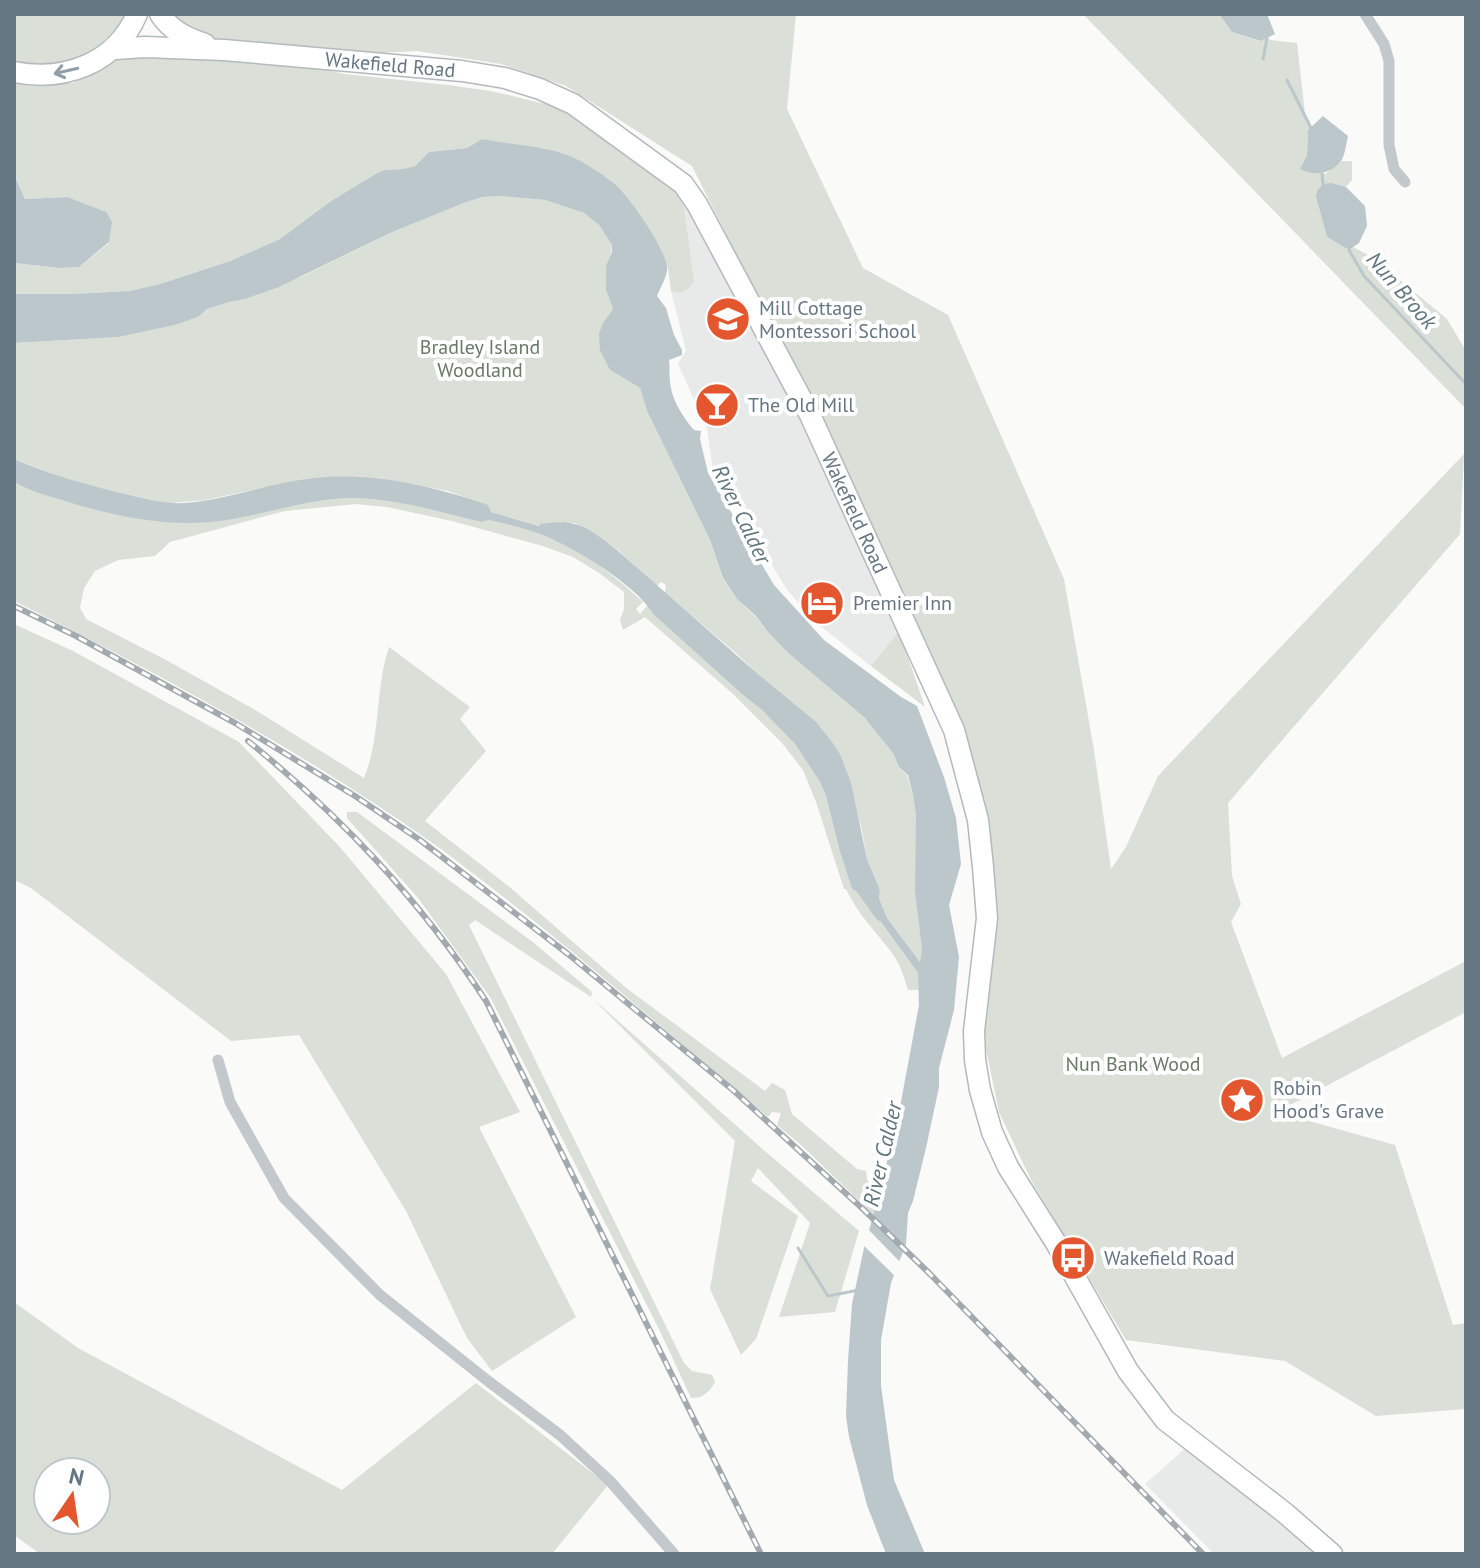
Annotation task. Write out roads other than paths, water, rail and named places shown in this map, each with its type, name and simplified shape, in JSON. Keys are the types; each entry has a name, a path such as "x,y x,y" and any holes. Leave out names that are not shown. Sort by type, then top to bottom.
{"highway":[{"path":"14,72 30,75 69,73 115,49 137,14"},
{"name":"Wakefield Road","path":"160,14 166,24 182,35 224,50"},
{"name":"Wakefield Road","path":"115,49 224,50 462,71 522,83 573,104 683,184 697,204 810,415 954,730 978,820 987,918 974,1031 975,1060 980,1090 1008,1167 1056,1243 1128,1371 1165,1420 1285,1513 1332,1554"}],"street":[{"path":"1365,14 1384,44 1389,61 1389,145 1394,169 1405,182"},
{"path":"218,1060 230,1102 284,1198 380,1295 560,1435 610,1481 674,1554"}],"waterway":[{"name":"Nun Brook","path":"1263,59 1267,38"},
{"name":"Nun Brook","path":"1287,80 1311,128"},
{"name":"Nun Brook","path":"1322,174 1323,184"},
{"name":"Nun Brook","path":"1349,250 1364,276 1466,384"},
{"path":"798,1248 828,1296 859,1290"}],"railway":[{"path":"14,606 76,636 235,723 355,796 420,840 568,954 734,1091 864,1210 1203,1554"},
{"path":"248,741 316,800 378,862 434,928 486,1001 761,1554"}],"place":[{"name":"Mill Cottage Montessori School","path":"728,319"},
{"name":"The Old Mill","path":"717,405"},
{"name":"Premier Inn","path":"822,603"},
{"name":"Robin Hood's Grave","path":"1242,1100"},
{"name":"Wakefield Road","path":"1073,1258"}],"park label":[{"name":"Bradley Island Woodland","path":"480,358"},
{"name":"Nun Bank Wood","path":"1133,1064"}],"water label":[{"name":"River Calder","path":"742,514"},
{"name":"River Calder","path":"882,1154"}]}
